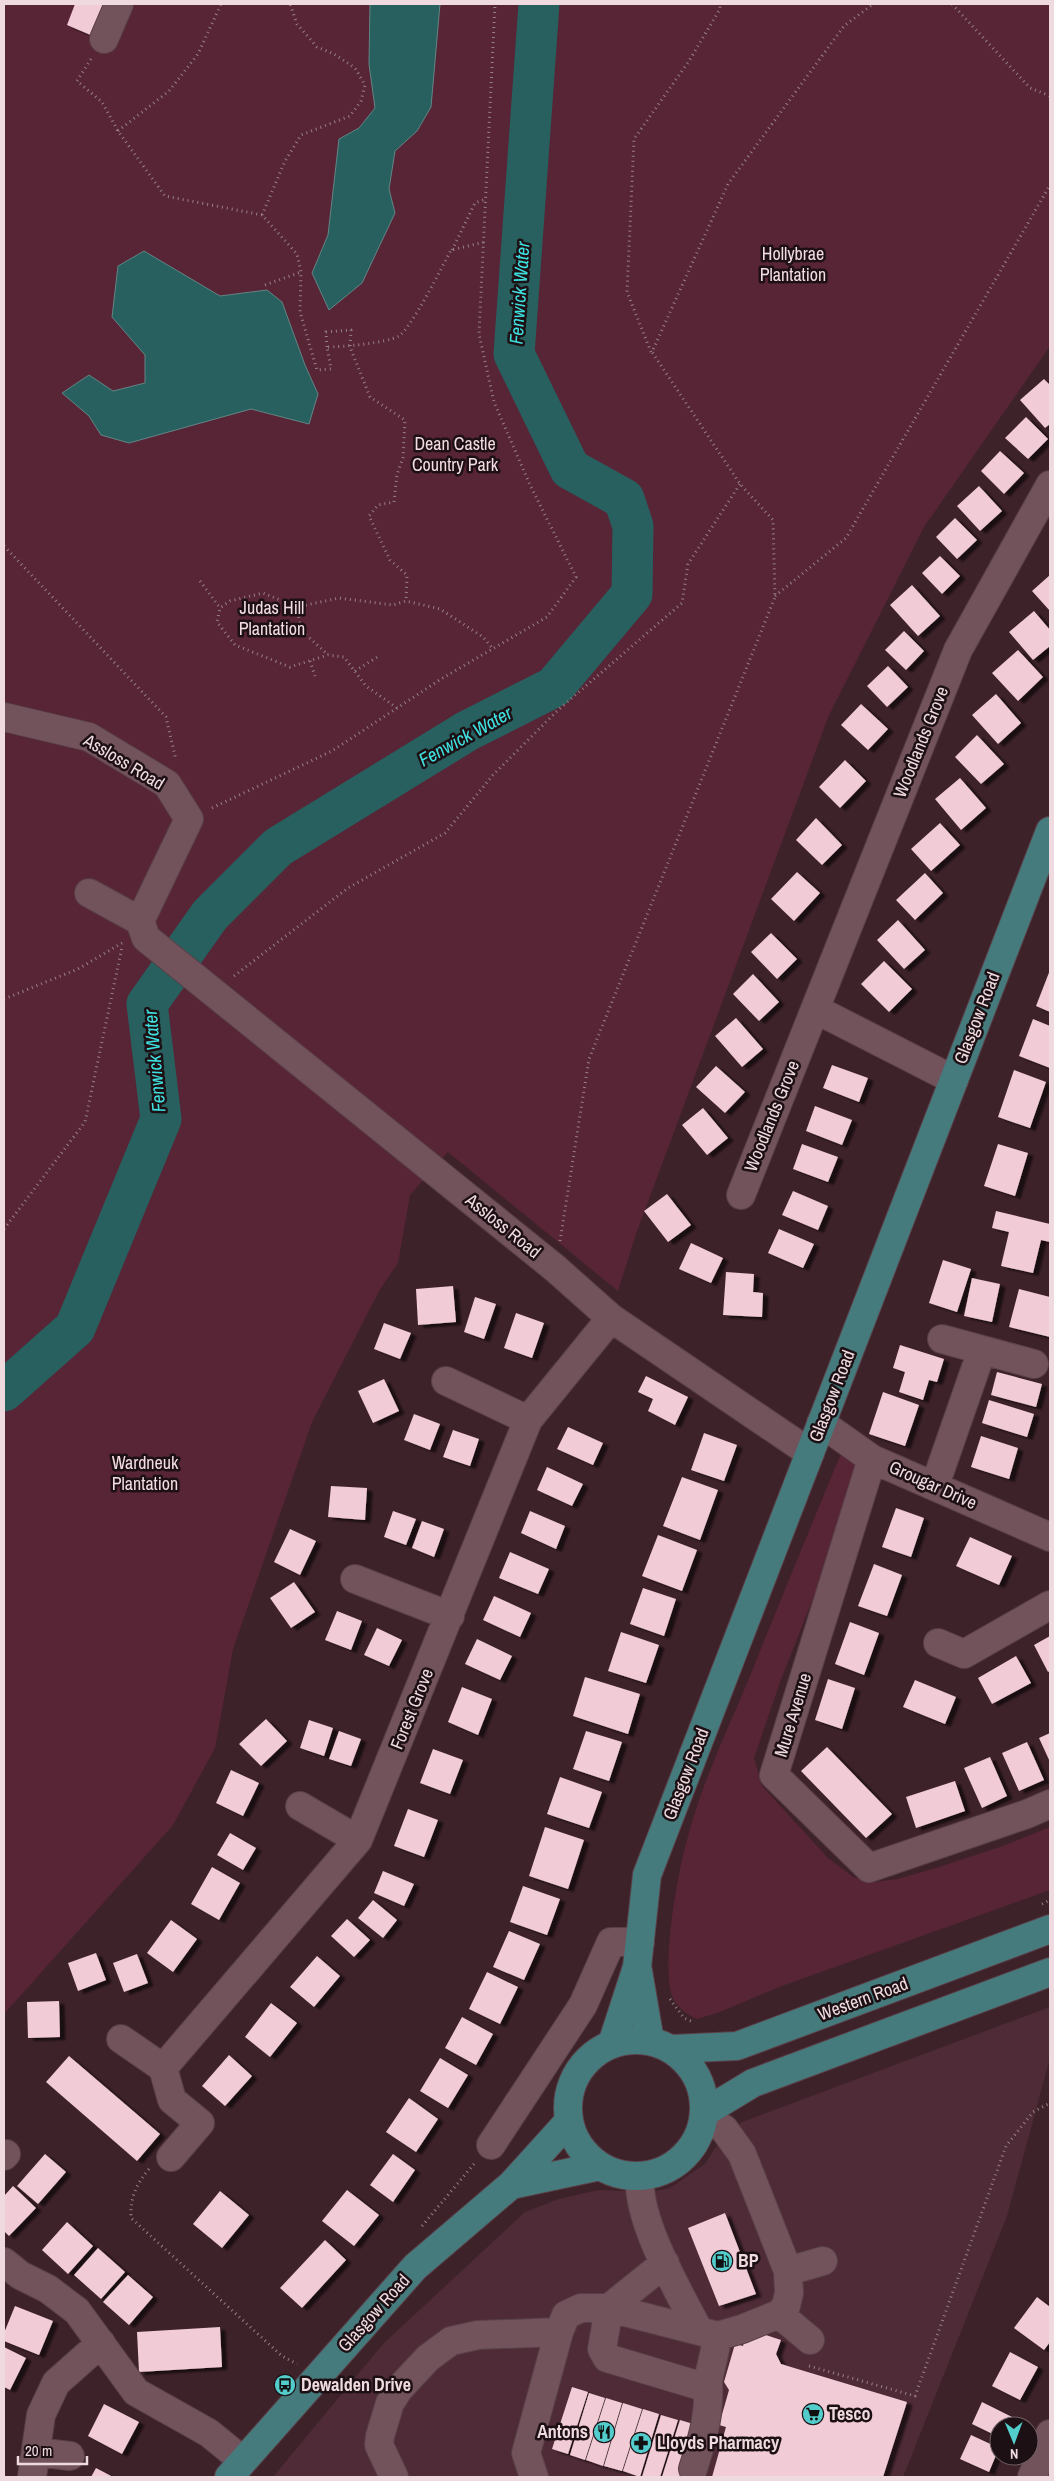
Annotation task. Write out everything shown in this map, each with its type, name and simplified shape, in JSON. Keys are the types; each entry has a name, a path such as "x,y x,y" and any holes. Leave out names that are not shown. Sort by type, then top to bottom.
{"main road":[{"name":"Glasgow Road","path":"612,2044 639,1954 647,1874 1050,831"},
{"name":"Western Road","path":"661,2045 737,2046 1050,1928"},
{"name":"Glasgow Road","path":"639,1954 645,2011 661,2045"},
{"path":"711,2119 694,2070 661,2045 630,2040 612,2044 595,2053 582,2067 573,2083 568,2102 569,2121 575,2138 586,2154 600,2166 640,2181 663,2171 682,2158 711,2119 753,2083 1050,1972"},
{"name":"Glasgow Road","path":"236,2469 415,2266 511,2185 569,2121"},
{"name":"Glasgow Road","path":"511,2185 600,2166"}],"street":[{"path":"104,39 119,4"},
{"name":"Woodlands Grove","path":"741,1195 958,650 1050,485"},
{"name":"Assloss Road","path":"4,717 90,737 167,784 189,819"},
{"path":"136,934 189,819"},
{"name":"Assloss Road","path":"89,893 136,934 210,988 556,1269 611,1318 810,1454"},
{"path":"815,1009 954,1080"},
{"name":"Forest Grove","path":"163,2068 358,1840 528,1420 611,1318"},
{"path":"942,1339 1034,1364"},
{"path":"935,1486 982,1350"},
{"path":"446,1381 528,1420"},
{"name":"Grougar Drive","path":"821,1423 872,1458 1050,1537"},
{"name":"Mure Avenue","path":"872,1458 774,1775 869,1868 1027,1814 1050,1804"},
{"path":"355,1579 450,1616"},
{"path":"938,1643 964,1654 1050,1605"},
{"path":"300,1806 358,1840"},
{"path":"491,2145 583,2006 611,1942 639,1954"},
{"path":"121,2039 163,2068 172,2100 200,2123 171,2157"},
{"path":"534,2477 526,2453 559,2332 566,2315 582,2308 609,2308 709,2334 742,2329 779,2314 786,2306 789,2293 788,2271 742,2154 711,2119"},
{"path":"640,2181 641,2204 676,2288 709,2334 709,2409 707,2423 693,2469"},
{"path":"788,2271 823,2260"},
{"path":"4,2262 20,2275 48,2289 77,2311 136,2392 209,2433 236,2469"},
{"path":"665,2262 609,2308 602,2349 607,2358 697,2385 708,2381"},
{"path":"779,2314 810,2340"},
{"path":"394,2477 390,2465 378,2445 380,2436 390,2403 399,2389 428,2358 452,2341 478,2335 559,2332"},
{"path":"70,2456 34,2465 41,2415 56,2383 101,2343"},
{"path":"1032,2477 1050,2434"}],"path":[{"path":"118,131 169,91 198,54 221,4"},
{"path":"262,215 285,161 301,135 350,116 361,101 364,86 355,68 334,54 317,47 296,24 290,4"},
{"path":"189,819 332,751 398,708 547,617 576,577 530,485 494,402 479,334 485,242 495,4"},
{"path":"556,1269 590,1059 775,597 774,520 740,484 652,352 627,292 634,139 688,61 720,9 720,4"},
{"path":"652,352 728,184 844,26 873,4"},
{"path":"952,4 1030,88 1050,96"},
{"path":"104,39 77,81 102,102 118,131 165,196 262,215 297,254 302,272 300,312 317,370 331,370 326,332 351,330 350,347 370,397 405,420 403,458 397,474 394,502 378,505 369,516 390,560 406,575 406,600"},
{"path":"775,597 846,538 1050,185"},
{"path":"327,347 350,347 399,336 419,309 452,250 475,203 486,199"},
{"path":"452,250 485,242"},
{"path":"265,285 302,272"},
{"path":"210,988 348,888 445,833 493,775 558,710 682,603 688,564 740,484"},
{"path":"4,546 166,717 176,763"},
{"path":"200,581 220,608"},
{"path":"398,708 366,686 344,656 328,654 290,667 235,645 217,622 220,608 230,601 263,594 297,607 339,598 393,605 406,600 440,609 483,637 493,649"},
{"path":"297,607 301,630 328,654"},
{"path":"355,671 379,656"},
{"path":"310,661 315,676"},
{"path":"4,999 78,969 136,934"},
{"path":"4,1229 85,1122 136,934"},
{"path":"645,2011 669,1998 684,2018 702,2025"},
{"path":"810,2340 807,2366 915,2396 1006,2146 1033,2112 1050,2103"},
{"path":"640,2181 658,2182 684,2170 711,2119"},
{"path":"418,2231 491,2145"},
{"path":"171,2157 153,2164 136,2186 130,2202 131,2218 282,2356 318,2375"}],"shaded area":[{"path":"1050,2007 1050,2058 1007,2216 903,2477 273,2477 383,2344 525,2212 559,2199 599,2190 648,2192 670,2188 705,2164 715,2148 742,2122"}],"green space":[{"name":"Dean Castle Country Park","path":"4,4 1050,4 1050,346 924,527 829,715 636,1234 618,1291 448,1152 410,1195 398,1263 379,1291 312,1422 233,1649 215,1748 173,1825 4,2014"},
{"path":"847,1455 857,1462 846,1515 780,1682 754,1758 762,1786 828,1858 853,1877 874,1882 898,1879 936,1868 1003,1846 1050,1827 1050,1890 779,1987 720,2012 697,2019 684,2012 674,2000 670,1987 668,1968 675,1897 687,1840 699,1799 714,1759 840,1456"}],"water":[{"path":"370,4 440,4 431,107 417,131 395,151 389,189 395,213 362,283 329,310 312,273 328,235 339,139 359,128 375,108 369,64"},
{"path":"144,251 220,296 267,290 282,302 305,365 318,394 309,424 251,409 129,443 101,435 89,416 62,393 89,375 113,391 145,383 145,355 112,317 118,266"}],"building":[{"path":"75,4 107,4 93,36 67,25"},
{"path":"1044,379 1050,385 1050,424 1045,428 1020,400"},
{"path":"1026,417 1048,439 1028,459 1005,438"},
{"path":"1000,451 1024,473 1004,494 981,471"},
{"path":"979,486 1002,511 980,531 957,506"},
{"path":"955,518 977,540 957,559 936,537"},
{"path":"940,556 960,576 942,594 922,573"},
{"path":"1050,575 1050,611 1032,591"},
{"path":"912,585 940,616 918,636 890,605"},
{"path":"1034,611 1050,630 1050,646 1033,660 1009,632"},
{"path":"904,631 924,651 906,670 885,650"},
{"path":"1018,650 1043,677 1018,701 992,673"},
{"path":"888,666 908,687 887,707 867,686"},
{"path":"996,694 1021,723 998,744 972,715"},
{"path":"861,704 888,729 868,750 841,725"},
{"path":"977,735 1004,764 981,784 955,757"},
{"path":"845,760 866,781 840,808 819,787"},
{"path":"960,778 986,808 961,830 935,799"},
{"path":"816,818 842,845 822,865 796,840"},
{"path":"940,823 960,845 931,871 911,849"},
{"path":"797,872 820,893 794,921 771,899"},
{"path":"925,873 943,893 915,920 896,900"},
{"path":"898,920 925,950 904,969 877,940"},
{"path":"771,933 797,959 777,979 751,952"},
{"path":"884,961 912,989 889,1012 861,984"},
{"path":"1050,970 1050,1012 1036,1006"},
{"path":"753,974 779,1002 759,1021 733,994"},
{"path":"736,1018 763,1049 742,1067 715,1036"},
{"path":"1033,1019 1050,1026 1050,1068 1019,1056"},
{"path":"832,1065 868,1078 859,1102 823,1088"},
{"path":"716,1066 745,1092 725,1113 696,1087"},
{"path":"1014,1070 1046,1082 1030,1128 998,1117"},
{"path":"815,1106 852,1120 842,1145 806,1131"},
{"path":"703,1108 728,1138 707,1155 682,1125"},
{"path":"802,1144 838,1157 828,1182 793,1169"},
{"path":"998,1144 1028,1153 1015,1196 984,1186"},
{"path":"793,1191 828,1206 818,1230 782,1215"},
{"path":"667,1194 691,1225 668,1242 644,1211"},
{"path":"996,1211 1050,1224 1050,1242 1041,1240 1033,1273 1001,1266 1009,1232 992,1228"},
{"path":"779,1229 814,1244 803,1268 768,1253"},
{"path":"691,1243 723,1258 711,1283 679,1269"},
{"path":"943,1260 971,1269 957,1312 929,1303"},
{"path":"726,1272 754,1274 753,1292 763,1293 762,1317 723,1315"},
{"path":"972,1278 1000,1284 992,1322 964,1316"},
{"path":"453,1286 456,1322 418,1325 416,1289"},
{"path":"1019,1289 1050,1297 1050,1337 1009,1327"},
{"path":"475,1297 496,1304 484,1339 464,1332"},
{"path":"516,1313 544,1323 532,1358 504,1348"},
{"path":"384,1323 411,1333 400,1359 374,1349"},
{"path":"900,1345 944,1359 937,1382 929,1380 923,1400 899,1392 905,1372 893,1368"},
{"path":"997,1372 1042,1384 1036,1407 991,1395"},
{"path":"646,1376 688,1397 675,1425 648,1411 653,1399 638,1392"},
{"path":"384,1379 399,1411 373,1423 358,1391"},
{"path":"883,1392 919,1405 905,1446 869,1434"},
{"path":"989,1400 1034,1414 1027,1437 982,1423"},
{"path":"414,1414 440,1424 430,1450 404,1440"},
{"path":"568,1427 603,1443 593,1465 557,1449"},
{"path":"453,1430 479,1439 470,1466 443,1457"},
{"path":"704,1433 737,1445 724,1481 691,1470"},
{"path":"981,1436 1018,1448 1009,1479 971,1467"},
{"path":"547,1467 583,1484 572,1506 537,1490"},
{"path":"682,1477 718,1490 700,1540 663,1526"},
{"path":"331,1486 367,1488 365,1520 328,1517"},
{"path":"896,1508 924,1518 911,1557 882,1547"},
{"path":"393,1511 416,1519 406,1545 384,1537"},
{"path":"530,1511 565,1526 556,1549 521,1533"},
{"path":"422,1521 444,1529 434,1557 412,1548"},
{"path":"290,1529 316,1541 300,1575 274,1562"},
{"path":"658,1535 697,1550 682,1591 642,1576"},
{"path":"970,1537 1012,1556 999,1585 956,1566"},
{"path":"510,1552 549,1569 538,1594 499,1578"},
{"path":"874,1564 902,1575 887,1616 858,1606"},
{"path":"294,1582 315,1612 291,1628 270,1598"},
{"path":"643,1588 676,1599 664,1636 630,1624"},
{"path":"494,1596 531,1613 520,1637 483,1620"},
{"path":"337,1611 362,1621 351,1650 325,1640"},
{"path":"850,1622 879,1633 864,1675 835,1664"},
{"path":"377,1628 402,1640 389,1666 364,1655"},
{"path":"621,1632 659,1645 646,1683 608,1671"},
{"path":"1050,1636 1050,1671 1048,1672 1034,1645"},
{"path":"477,1639 512,1656 500,1680 465,1664"},
{"path":"1016,1656 1031,1683 992,1704 978,1678"},
{"path":"585,1677 640,1694 628,1734 573,1716"},
{"path":"828,1679 855,1688 842,1729 815,1720"},
{"path":"915,1680 956,1697 945,1724 903,1707"},
{"path":"462,1687 492,1699 478,1735 448,1722"},
{"path":"266,1719 287,1741 261,1766 239,1744"},
{"path":"309,1720 333,1728 324,1756 300,1748"},
{"path":"339,1731 361,1739 351,1766 329,1759"},
{"path":"586,1731 622,1742 609,1781 573,1769"},
{"path":"1050,1733 1050,1762 1039,1738"},
{"path":"1027,1742 1044,1780 1019,1791 1002,1753"},
{"path":"827,1747 892,1814 866,1838 801,1771"},
{"path":"433,1749 463,1760 450,1794 420,1783"},
{"path":"990,1757 1007,1796 982,1808 964,1768"},
{"path":"231,1770 259,1783 243,1816 216,1803"},
{"path":"560,1777 602,1792 589,1828 547,1814"},
{"path":"955,1781 965,1811 916,1828 906,1797"},
{"path":"408,1809 438,1820 424,1857 394,1846"},
{"path":"545,1827 584,1840 568,1889 529,1876"},
{"path":"230,1833 256,1848 243,1870 217,1855"},
{"path":"212,1867 240,1883 219,1920 191,1904"},
{"path":"383,1871 414,1884 404,1906 374,1893"},
{"path":"523,1886 560,1899 547,1935 510,1922"},
{"path":"373,1900 397,1920 383,1938 358,1918"},
{"path":"347,1919 370,1940 354,1957 331,1936"},
{"path":"171,1920 197,1939 173,1972 147,1953"},
{"path":"509,1931 540,1944 524,1980 493,1967"},
{"path":"96,1953 106,1980 78,1991 68,1963"},
{"path":"137,1954 148,1983 124,1992 113,1963"},
{"path":"317,1956 340,1976 314,2007 290,1987"},
{"path":"487,1972 518,1987 500,2024 469,2009"},
{"path":"59,2001 60,2037 28,2038 27,2002"},
{"path":"271,2003 297,2023 270,2057 245,2037"},
{"path":"462,2017 493,2034 476,2065 445,2048"},
{"path":"229,2055 252,2076 225,2106 202,2086"},
{"path":"69,2056 160,2134 137,2161 46,2082"},
{"path":"440,2058 468,2075 448,2108 420,2091"},
{"path":"409,2098 438,2119 416,2152 386,2132"},
{"path":"45,2154 66,2172 38,2204 17,2186"},
{"path":"393,2154 415,2170 393,2202 370,2185"},
{"path":"13,2186 36,2208 9,2236 4,2231 4,2196"},
{"path":"347,2190 379,2215 354,2246 322,2221"},
{"path":"220,2191 249,2215 222,2248 193,2224"},
{"name":"BP","path":"725,2213 756,2294 719,2306 688,2228"},
{"path":"67,2222 93,2246 68,2274 42,2250"},
{"path":"325,2240 346,2260 302,2308 280,2288"},
{"path":"98,2248 125,2272 101,2299 74,2275"},
{"path":"128,2275 153,2297 129,2325 103,2302"},
{"path":"1037,2297 1050,2307 1050,2342 1044,2350 1014,2328"},
{"path":"15,2306 53,2321 39,2355 4,2341 4,2333"},
{"path":"220,2327 222,2367 139,2372 137,2332"},
{"name":"Tesco","path":"747,2329 781,2340 776,2354 781,2364 907,2402 883,2477 712,2477 726,2427 719,2425 729,2390 724,2382 735,2344 743,2346"},
{"path":"4,2347 26,2358 10,2390 4,2387"},
{"path":"1010,2352 1038,2367 1020,2400 992,2386"},
{"path":"572,2387 588,2392 568,2454 552,2449"},
{"path":"589,2393 605,2398 585,2460 570,2455"},
{"name":"Antons","path":"606,2398 622,2403 603,2466 586,2460"},
{"path":"982,2402 1010,2416 989,2416 989,2432 972,2424"},
{"path":"623,2403 642,2409 622,2471 604,2466"},
{"path":"104,2404 139,2422 122,2454 88,2436"},
{"name":"Lloyds Pharmacy","path":"643,2409 659,2414 640,2477 623,2471"},
{"path":"661,2415 678,2420 660,2477 642,2477"},
{"path":"680,2420 700,2426 684,2477 662,2477"},
{"path":"971,2435 989,2443 989,2466 992,2466 989,2472 960,2459"},
{"path":"96,2468 113,2477 91,2477"}],"waterway":[{"name":"Fenwick Water","path":"4,1391 75,1328 161,1119 147,1004 210,915 278,847 467,731 554,687 632,594 633,526 624,499 570,469 514,354 539,4"}],"place":[{"name":"BP","path":"722,2261"},
{"name":"Dewalden Drive","path":"285,2385"},
{"name":"Tesco","path":"813,2414"},
{"name":"Antons","path":"604,2432"},
{"name":"Lloyds Pharmacy","path":"641,2443"}],"park label":[{"name":"Hollybrae Plantation","path":"793,264"},
{"name":"Judas Hill Plantation","path":"272,618"},
{"name":"Wardneuk Plantation","path":"145,1474"}]}
